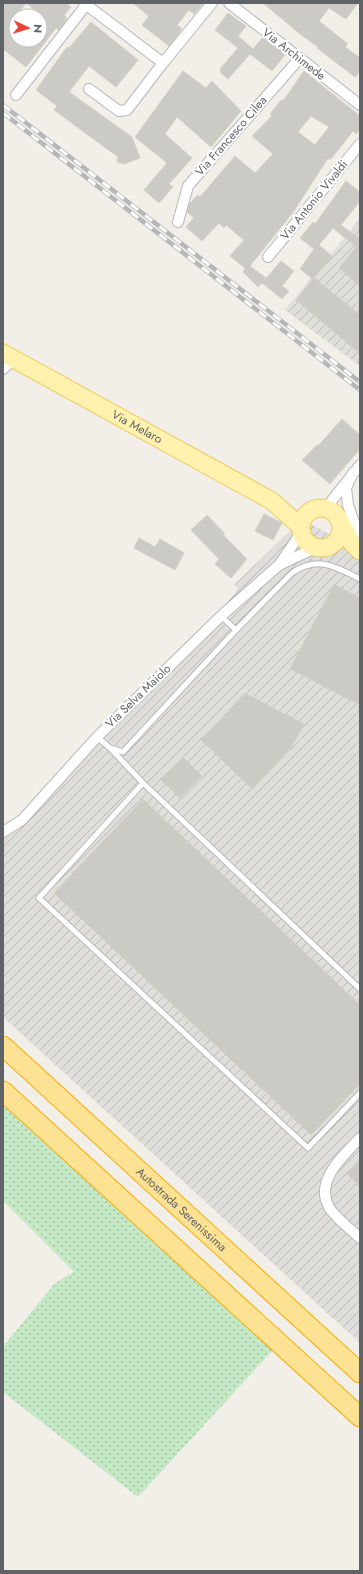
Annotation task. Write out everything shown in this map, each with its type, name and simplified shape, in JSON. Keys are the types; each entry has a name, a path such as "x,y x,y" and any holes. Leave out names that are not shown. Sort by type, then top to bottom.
{"highway":[{"name":"Autostrada Serenissima","path":"3,1046 360,1373"},
{"path":"3,1091 360,1417"}],"main road":[{"name":"Via Melaro","path":"7,360 272,501 318,510 332,511 340,521 351,542 360,551"},
{"name":"Via Melaro","path":"272,501 301,530 306,542 322,548 360,557"},
{"path":"301,530 302,521 318,510"},
{"path":"322,548 338,539 342,527 340,521"}],"street":[{"path":"89,89 119,111 127,110 212,3"},
{"name":"Via Archimede","path":"229,3 360,105"},
{"path":"16,95 85,4 163,63"},
{"name":"Via Francesco Cilea","path":"178,222 188,186 299,59"},
{"name":"Via Antonio Vivaldi","path":"268,257 360,144"},
{"path":"318,510 360,465"},
{"path":"353,473 346,488 348,505 360,539"},
{"name":"Via Selva Maiolo","path":"3,832 22,820 97,737 221,616 279,565 301,530"},
{"name":"Via Selva Maiolo","path":"279,565 322,548"},
{"path":"360,1138 344,1155 329,1175 325,1189 329,1208 360,1238"}],"lane":[{"path":"110,748 123,752 292,572 300,567 311,564 331,564 360,579"},
{"path":"221,616 236,630"},
{"path":"97,737 110,748 143,784 360,989"},
{"path":"143,784 39,898 308,1148 360,1093"}],"shaded area":[{"path":"360,219 360,366 285,310"},
{"path":"299,517 360,552 360,1343 3,1017 3,832 114,729 174,670 238,589 235,584 294,527"}],"green space":[{"path":"3,1102 274,1349 138,1497 3,1392 3,1347 55,1283 74,1272 3,1201"}],"building":[{"path":"3,3 26,3 22,8 8,8 8,48 41,48 26,67 3,49"},
{"path":"26,3 66,3 71,7 64,15 67,18 59,30 56,28 48,38 48,8 32,8"},
{"path":"133,3 203,3 194,14 189,10 177,25 182,29 169,46 142,25 149,16"},
{"path":"263,3 358,3 346,19 329,8 319,21 348,44 345,47 360,58 360,71 355,77 317,48 318,47"},
{"path":"228,13 246,26 238,36 253,49 263,37 285,55 272,71 250,54 228,79 220,72 220,69 238,48 215,30"},
{"path":"91,22 138,60 116,87 89,66 69,92 132,137 140,158 124,164 117,162 118,157 54,110 57,106 36,90 67,47 69,48"},
{"path":"183,71 206,88 212,81 241,111 211,147 177,117 165,134 192,158 169,184 173,187 159,203 144,190 167,163 135,137"},
{"path":"304,71 360,116 360,129 356,134 353,131 330,160 328,158 294,211 250,266 266,278 258,287 243,272 245,268 230,256 244,240 226,225 224,228 219,223 202,241 186,227 194,218 187,212 190,203 198,195 200,197 235,156 255,173 273,154 252,136 272,116 270,114 281,100 283,101","holes":["311,116 329,127 315,145 298,132"]},
{"path":"346,181 360,192 360,201 341,225 360,239 360,286 339,268 356,247 333,228 319,245 332,256 314,278 360,315 360,354 296,300 313,279 300,269 314,249 300,238 313,222 315,224"},
{"path":"281,261 294,271 282,286 289,291 282,299 262,283"},
{"path":"342,419 360,435 360,449 330,484 302,460 317,445 318,446"},
{"path":"264,514 282,523 273,540 255,531"},
{"path":"207,515 225,534 223,535 247,559 231,578 215,564 219,559 191,530"},
{"path":"139,538 155,547 160,539 184,553 175,570 134,548"},
{"path":"334,584 360,598 360,705 290,669"},
{"path":"245,693 304,724 290,750 252,789 201,740"},
{"path":"183,757 202,776 180,798 161,780"},
{"path":"143,799 360,1005 360,1084 311,1135 54,893"},
{"path":"360,1160 360,1187 347,1174"}],"railway":[{"path":"3,105 360,382"},
{"path":"3,113 360,390"}]}
